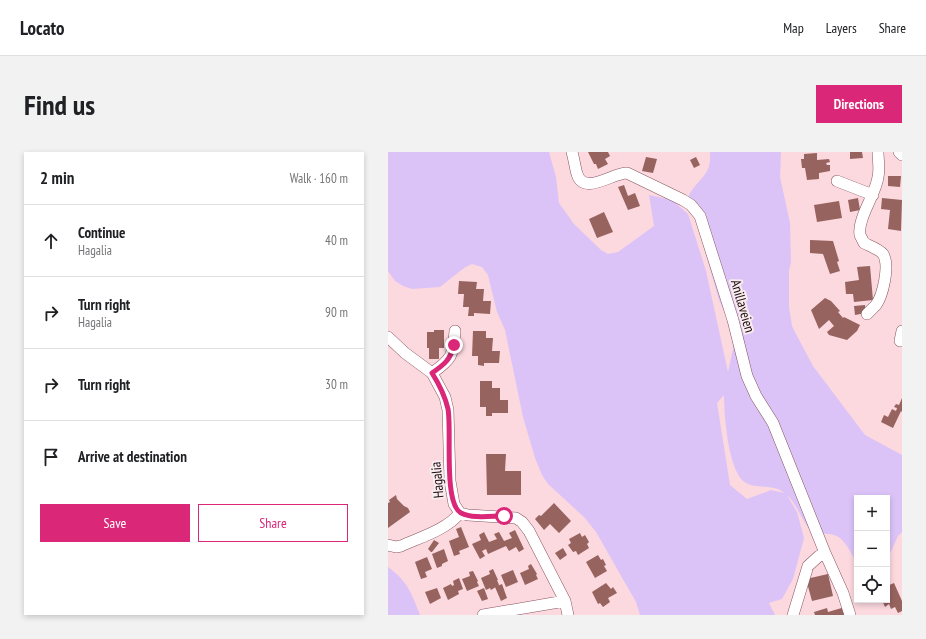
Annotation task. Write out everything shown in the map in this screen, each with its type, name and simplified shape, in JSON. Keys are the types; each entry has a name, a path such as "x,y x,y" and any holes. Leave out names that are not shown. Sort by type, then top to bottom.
{"street":[{"name":"Anillaveien","path":"572,152 577,174 583,182 594,184 620,173 627,173 683,200 691,205 700,216 748,376 756,396 773,423 825,553 843,593 850,615"},
{"path":"867,314 876,304 881,295 884,284 885,259 879,251 864,243 860,234 860,226 873,195 878,177 878,152"},
{"path":"899,152 902,155"},
{"path":"837,181 873,195"},
{"path":"432,373 443,366 451,357 455,331"},
{"name":"Hagalia","path":"388,337 405,353 432,373 445,397 448,410 450,480 454,504 460,513 468,516 516,518 522,522 529,531 565,601 568,615"},
{"path":"388,545 396,547 401,546 444,526 460,513"},
{"path":"793,615 808,566 819,556 825,553"},
{"path":"483,615 565,601"}],"shaded area":[{"path":"388,152 549,152 556,177 559,203 574,224 601,250 608,254 618,252 654,226 649,195 672,200 688,214 706,271 728,372 733,349 733,330 719,300 689,195 707,171 710,160 710,152 781,152 780,177 790,223 791,262 789,271 789,307 792,326 813,366 865,435 902,455 902,532 898,536 890,553 890,495 854,495 854,558 845,544 837,536 831,534 815,535 807,526 795,504 787,495 797,512 804,538 793,579 782,599 769,603 775,615 640,615 636,602 596,532 584,517 548,484 542,475 535,458 523,417 505,330 497,312 488,275 482,267 472,264 464,268 440,287 412,289 395,281 388,271","holes":["724,395 726,429 731,456 740,477 750,485 776,488 784,493 771,490 747,499 730,485 717,403"]},
{"path":"388,567 405,583 420,615 388,615"}],"building":[{"path":"588,152 608,152 610,156 605,159 608,164 598,169"},
{"path":"850,152 862,152 863,158 850,159"},
{"path":"817,153 817,160 829,159 830,162 826,163 827,165 830,165 830,171 819,173 819,179 807,180 805,168 802,168 801,159 804,159 804,154"},
{"path":"646,157 657,159 653,173 642,171"},
{"path":"696,157 700,165 694,168 690,160"},
{"path":"888,176 901,176 900,187 888,186"},
{"path":"624,185 628,196 635,193 640,206 628,210 618,187"},
{"path":"858,198 860,210 850,212 848,200"},
{"path":"882,198 902,200 901,231 888,229 890,210 881,209"},
{"path":"839,201 842,218 817,222 814,205"},
{"path":"604,212 613,232 597,238 589,219"},
{"path":"810,240 833,241 839,261 837,262 840,271 830,274 823,254 810,253"},
{"path":"870,266 873,300 854,302 853,294 846,294 845,282 859,280 857,267"},
{"path":"459,281 477,282 476,289 484,289 483,301 491,301 490,314 474,313 474,316 468,316 469,307 463,307 464,294 458,294"},
{"path":"825,298 831,301 840,311 838,312 843,318 844,317 860,325 857,331 847,340 829,335 827,332 834,326 829,320 819,329 811,310"},
{"path":"865,305 866,313 855,315 854,306"},
{"path":"434,330 444,330 444,348 439,348 439,359 429,359 427,332 434,332"},
{"path":"473,331 486,331 486,338 493,338 492,351 500,351 499,363 484,363 484,366 478,365 478,356 472,356"},
{"path":"480,381 492,381 492,388 500,388 500,400 508,400 508,413 492,413 492,416 486,416 486,407 480,407"},
{"path":"902,398 902,412 901,411 893,428 881,422 884,415 888,417 892,409 896,411 897,408 894,407 896,404 899,405"},
{"path":"486,454 506,454 505,471 521,471 521,495 487,495"},
{"path":"396,495 397,499 408,508 410,512 388,528 388,503 390,502 389,500"},
{"path":"554,503 571,521 559,533 550,524 544,530 535,519 539,515 541,516"},
{"path":"461,527 469,547 459,551 460,554 454,556 449,541 459,537 456,529"},
{"path":"515,530 524,549 519,552 516,547 509,551 506,546 488,554 486,549 482,551 485,556 480,559 472,544 481,540 479,535 484,532 489,542 497,539 494,534 499,532 504,541 512,538 509,533"},
{"path":"580,533 582,537 585,535 589,542 587,544 589,548 578,555 576,551 573,552 568,545 571,543 569,539"},
{"path":"434,540 439,543 431,552 428,549"},
{"path":"563,548 567,555 560,560 555,553"},
{"path":"444,549 448,561 437,568 432,554"},
{"path":"598,555 601,560 603,559 606,565 604,566 607,571 595,578 586,562"},
{"path":"427,557 432,569 425,572 427,577 421,579 415,562"},
{"path":"531,564 537,574 538,579 525,585 520,573 529,569 528,566"},
{"path":"493,569 499,585 491,590 490,588 486,590 481,578 490,574 489,571"},
{"path":"513,570 518,582 506,587 501,575"},
{"path":"473,571 479,586 467,591 462,579 470,576 469,572"},
{"path":"828,574 833,596 812,601 806,579"},
{"path":"459,578 463,589 458,591 459,594 448,600 443,588 451,584 452,586 454,585 453,581"},
{"path":"606,583 611,589 613,587 617,593 608,598 610,602 603,607 600,603 598,604 592,592"},
{"path":"894,583 902,601 902,611 898,613 895,607 891,609 889,604 885,607 883,603 890,603 890,585"},
{"path":"502,584 507,598 501,601 495,587"},
{"path":"437,588 441,598 430,604 425,592"},
{"path":"484,588 488,599 482,601 477,591"},
{"path":"845,607 847,615 815,615 814,612 827,608 828,612"}],"route":[{"path":"454,345 451,357 443,366 432,373 445,397 448,410 450,480 454,504 460,513 468,516 504,516"}]}
